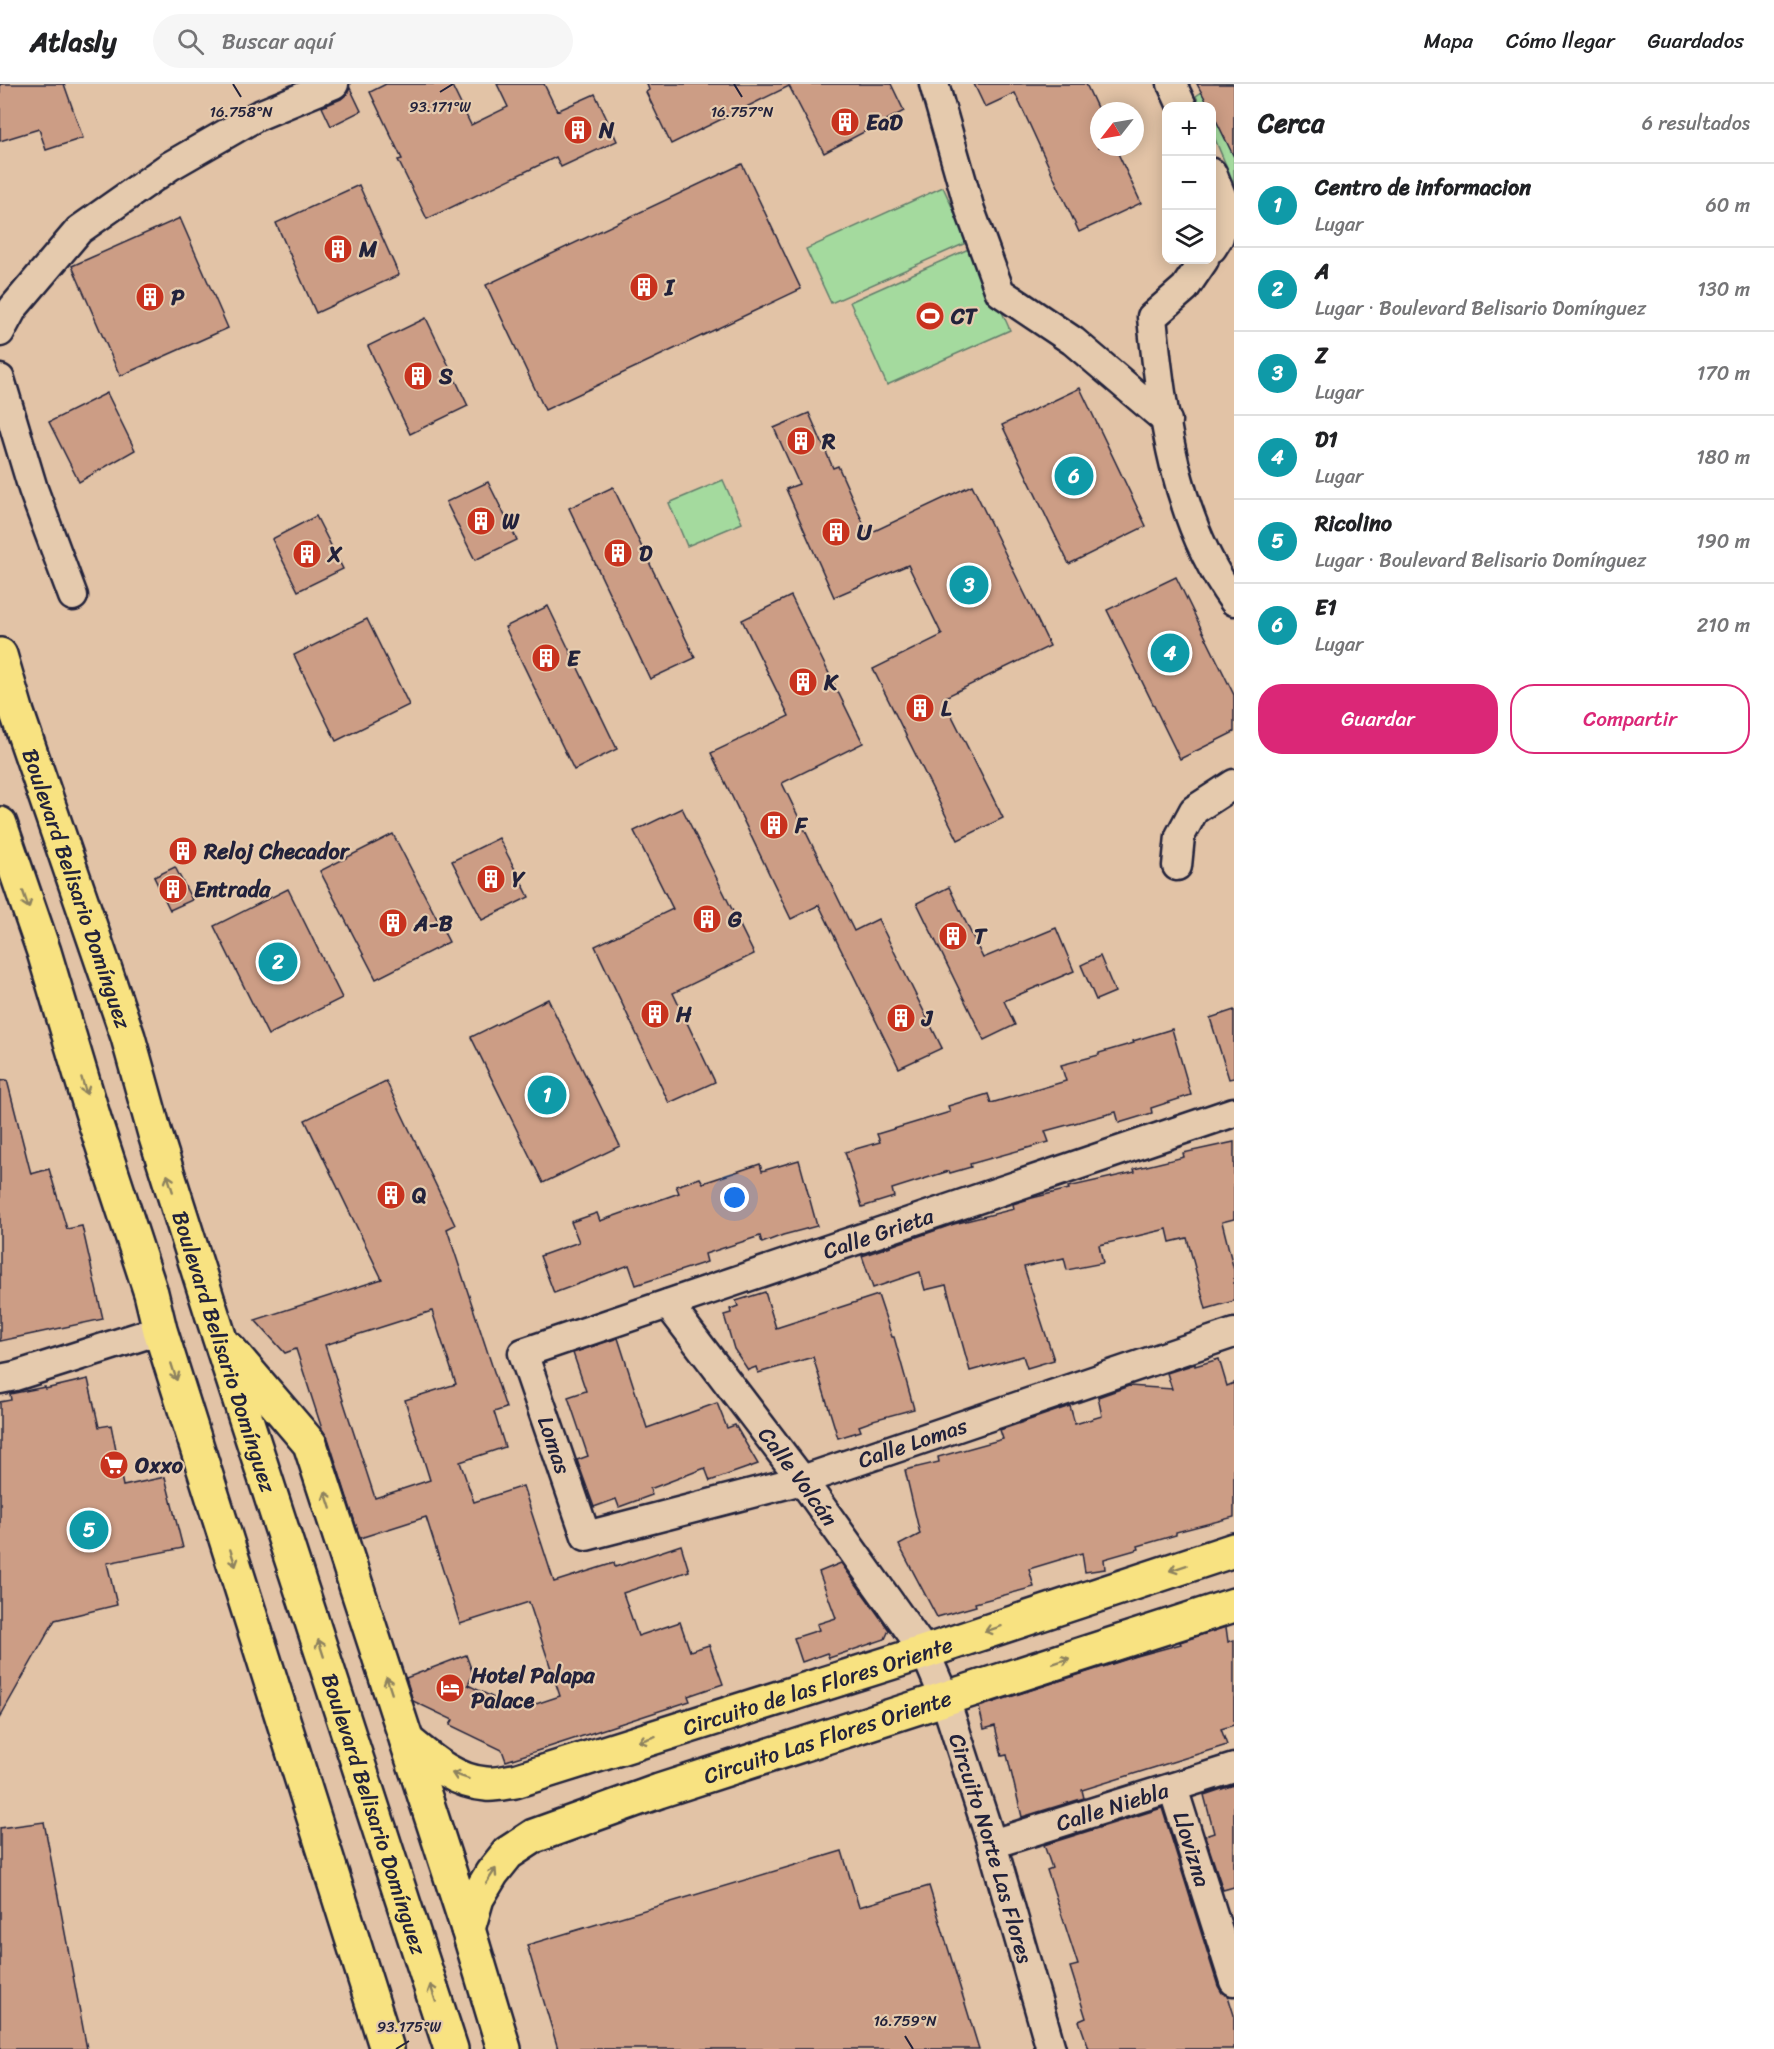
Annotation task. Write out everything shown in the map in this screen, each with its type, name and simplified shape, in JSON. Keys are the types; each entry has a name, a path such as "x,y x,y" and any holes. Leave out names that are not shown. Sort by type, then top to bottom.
{"main road":[{"name":"Boulevard Belisario Domínguez","path":"0,655 17,713 128,1037 155,1134 200,1277 451,2049"},
{"path":"0,824 44,952 95,1122 151,1293 160,1330 387,2049"},
{"path":"151,1293 200,1277"},
{"path":"219,1336 310,1444 468,1929 504,2049"},
{"name":"Circuito de las Flores Oriente","path":"407,1741 433,1763 456,1776 486,1784 515,1781 924,1652 1234,1550"},
{"name":"Circuito Las Flores Oriente","path":"468,1929 477,1898 492,1873 508,1853 534,1836 659,1791 1234,1605"}],"street":[{"path":"0,332 13,308 79,230 170,166 257,116 334,84"},
{"path":"934,84 970,210 1000,292 1073,340 1167,421"},
{"path":"1172,84 1180,102"},
{"path":"1216,183 1222,198 1219,237 1216,242"},
{"path":"1201,264 1185,288 1152,317 1157,367 1178,480 1211,566 1234,601"},
{"path":"0,379 33,489 73,596"},
{"path":"1177,866 1180,836 1194,810 1234,784"},
{"name":"Calle Grieta","path":"523,1353 1234,1112"},
{"name":"Calle Volcán","path":"668,1304 802,1480 924,1652"},
{"path":"0,1379 160,1330"},
{"name":"Calle Lomas","path":"586,1536 802,1480 1234,1333"},
{"name":"Lomas","path":"523,1353 586,1536"},
{"name":"Circuito Norte Las Flores","path":"924,1652 945,1699 992,1844 1051,2049"},
{"name":"Calle Niebla","path":"992,1844 1234,1768"},
{"name":"Llovizna","path":"1173,1788 1234,1981"}],"green space":[{"path":"1214,84 1234,84 1234,184 1216,141 1216,102 1198,102 1196,96"},
{"path":"943,187 968,242 831,303 806,249"},
{"name":"CT","path":"973,247 1010,330 887,385 850,302"},
{"path":"723,480 742,523 687,546 669,503"}],"building":[{"path":"0,84 64,84 83,138 46,150 39,129 0,141"},
{"path":"386,84 451,84 471,125 508,107 497,84 544,84 557,111 595,94 617,141 561,167 556,157 427,219 398,160 402,159 370,92"},
{"path":"647,84 891,84 904,111 824,153 789,86 671,144 646,92 649,90"},
{"path":"974,84 1086,84 1094,102 1090,102 1090,156 1119,156 1141,203 1079,232 1015,93 985,107"},
{"path":"1197,84 1234,84 1234,157 1216,120 1216,102 1207,102"},
{"path":"350,88 361,111 331,126 322,107 341,99"},
{"name":"I","path":"742,164 801,289 545,410 486,285"},
{"name":"M","path":"359,185 399,275 316,313 276,223"},
{"name":"P","path":"180,218 228,328 120,376 72,266"},
{"name":"S","path":"426,318 468,406 410,434 368,346"},
{"path":"1080,388 1146,526 1069,564 1002,425"},
{"path":"107,393 135,450 79,482 49,422"},
{"path":"809,413 833,468 838,466 868,534 972,485 1050,646 943,698 1003,818 958,840 873,669 942,635 908,565 834,597 786,489 799,484 774,428"},
{"name":"W","path":"488,482 517,540 475,560 446,502"},
{"name":"D","path":"613,487 695,658 650,679 569,508"},
{"name":"X","path":"316,516 343,569 298,591 272,539"},
{"path":"1176,577 1234,695 1234,732 1180,759 1107,610"},
{"path":"791,596 863,743 782,783 854,931 878,919 942,1048 899,1068 819,905 791,919 711,753 789,716 742,620"},
{"name":"E","path":"548,606 617,749 574,770 505,627"},
{"path":"367,619 409,705 336,741 294,655"},
{"path":"682,808 754,954 673,993 715,1082 669,1103 595,946 673,909 634,831"},
{"name":"A-B","path":"393,834 449,942 376,979 320,871"},
{"name":"Y","path":"499,838 529,897 482,920 452,861"},
{"name":"Entrada","path":"175,867 192,900 170,910 154,877"},
{"path":"949,887 983,958 1056,928 1074,971 1004,1001 1015,1025 984,1040 917,903"},
{"path":"288,889 342,998 268,1035 214,926"},
{"path":"1100,956 1115,992 1096,1000 1081,965"},
{"path":"548,999 620,1146 543,1183 471,1037"},
{"path":"1234,1010 1234,1078 1229,1079 1210,1018"},
{"path":"1172,1029 1191,1095 1151,1108 1152,1113 1119,1123 1116,1112 1045,1131 1049,1142 892,1189 894,1197 862,1207 845,1152 880,1142 877,1134 950,1112 948,1106 988,1094 991,1103 1066,1081 1061,1065 1099,1055 1099,1053"},
{"path":"7,1080 31,1174 49,1169 67,1229 82,1226 103,1319 0,1341 0,1081"},
{"path":"386,1081 455,1225 447,1229 506,1408 494,1412 505,1447 460,1462 474,1502 523,1486 554,1582 614,1563 615,1567 681,1545 689,1571 623,1593 638,1636 680,1622 690,1651 709,1645 723,1684 688,1696 690,1701 506,1761 502,1750 450,1725 453,1720 413,1701 406,1678 466,1655 473,1674 468,1685 518,1710 560,1696 529,1602 460,1624 426,1517 360,1538 296,1349 285,1353 255,1320 382,1279 305,1120","holes":["432,1311 456,1384 405,1400 430,1480 375,1498 325,1345"]},
{"path":"1234,1142 1234,1219 1222,1222 1234,1270 1234,1301 1206,1309 1187,1238 1170,1242 1167,1229 1099,1245 1103,1263 1067,1270 1064,1258 1024,1267 1054,1360 1027,1368 1023,1356 970,1371 946,1285 925,1290 920,1272 873,1288 862,1256 954,1224 1014,1209 1013,1204 1032,1198 1069,1189 1068,1187 1135,1172 1134,1169 1184,1157 1183,1153"},
{"path":"799,1160 817,1226 762,1243 760,1236 705,1254 707,1262 636,1285 629,1265 554,1293 540,1256 579,1242 571,1222 597,1213 600,1221 679,1193 676,1186 700,1178 703,1183 760,1164 762,1171"},
{"path":"765,1292 776,1328 878,1295 892,1337 894,1337 914,1409 873,1420 859,1426 861,1431 838,1438 813,1357 758,1373 756,1367 748,1370 734,1349 724,1315 731,1313 730,1309 738,1306 736,1301"},
{"path":"618,1338 647,1428 717,1403 727,1428 735,1425 758,1464 710,1481 705,1468 650,1489 652,1495 619,1507 616,1499 594,1507 577,1460 588,1456 568,1397 586,1391 573,1353"},
{"path":"1219,1359 1227,1386 1234,1383 1234,1517 1176,1532 1176,1535 1138,1546 1139,1549 1104,1559 1105,1569 1085,1572 1082,1553 1029,1569 1034,1587 975,1603 976,1606 937,1617 899,1545 920,1534 905,1470 939,1462 938,1457 1003,1439 1000,1430 1070,1406 1075,1424 1102,1416 1098,1397 1129,1386 1172,1389 1167,1373"},
{"path":"88,1379 99,1427 111,1425 123,1486 165,1477 183,1548 107,1563 117,1605 55,1620 0,1717 0,1402 11,1400 10,1394"},
{"path":"841,1563 889,1630 885,1639 829,1658 827,1653 802,1662 794,1638 819,1630 817,1624 836,1618 819,1572"},
{"path":"1226,1627 1228,1642 1234,1640 1234,1725 1221,1729 1227,1745 1082,1790 1084,1798 1022,1817 1007,1755 1002,1756 995,1726 984,1729 979,1707 1181,1644 1180,1642"},
{"path":"1234,1785 1234,1887 1223,1890 1205,1836 1214,1833 1204,1795"},
{"path":"1162,1808 1218,1986 1222,1993 1228,1996 1234,2015 1234,2049 1089,2049 1079,2021 1086,2018 1070,1967 1078,1965 1047,1870 1052,1868 1044,1845"},
{"path":"44,1822 87,2049 0,2049 0,1828"},
{"path":"842,1851 859,1907 929,1886 979,2049 558,2049 527,1945"}],"place":[{"name":"EaD","path":"845,122"},
{"name":"N","path":"578,130"},
{"name":"M","path":"338,249"},
{"name":"I","path":"644,287"},
{"name":"P","path":"150,297"},
{"name":"CT","path":"930,316"},
{"name":"S","path":"418,376"},
{"name":"R","path":"801,441"},
{"name":"E1","path":"1074,476"},
{"name":"W","path":"481,521"},
{"name":"U","path":"836,532"},
{"name":"D","path":"618,553"},
{"name":"X","path":"307,554"},
{"name":"Z","path":"969,585"},
{"name":"D1","path":"1170,653"},
{"name":"E","path":"546,658"},
{"name":"K","path":"803,682"},
{"name":"L","path":"920,708"},
{"name":"F","path":"774,825"},
{"name":"Reloj Checador","path":"183,851"},
{"name":"Y","path":"491,879"},
{"name":"Entrada","path":"173,889"},
{"name":"G","path":"707,919"},
{"name":"A-B","path":"393,923"},
{"name":"T","path":"953,936"},
{"name":"A","path":"278,962"},
{"name":"H","path":"655,1014"},
{"name":"J","path":"901,1018"},
{"name":"Centro de informacion","path":"547,1095"},
{"name":"Q","path":"391,1195"},
{"name":"Oxxo","path":"114,1465"},
{"name":"Ricolino","path":"89,1530"},
{"name":"Hotel Palapa Palace","path":"450,1688"}]}
